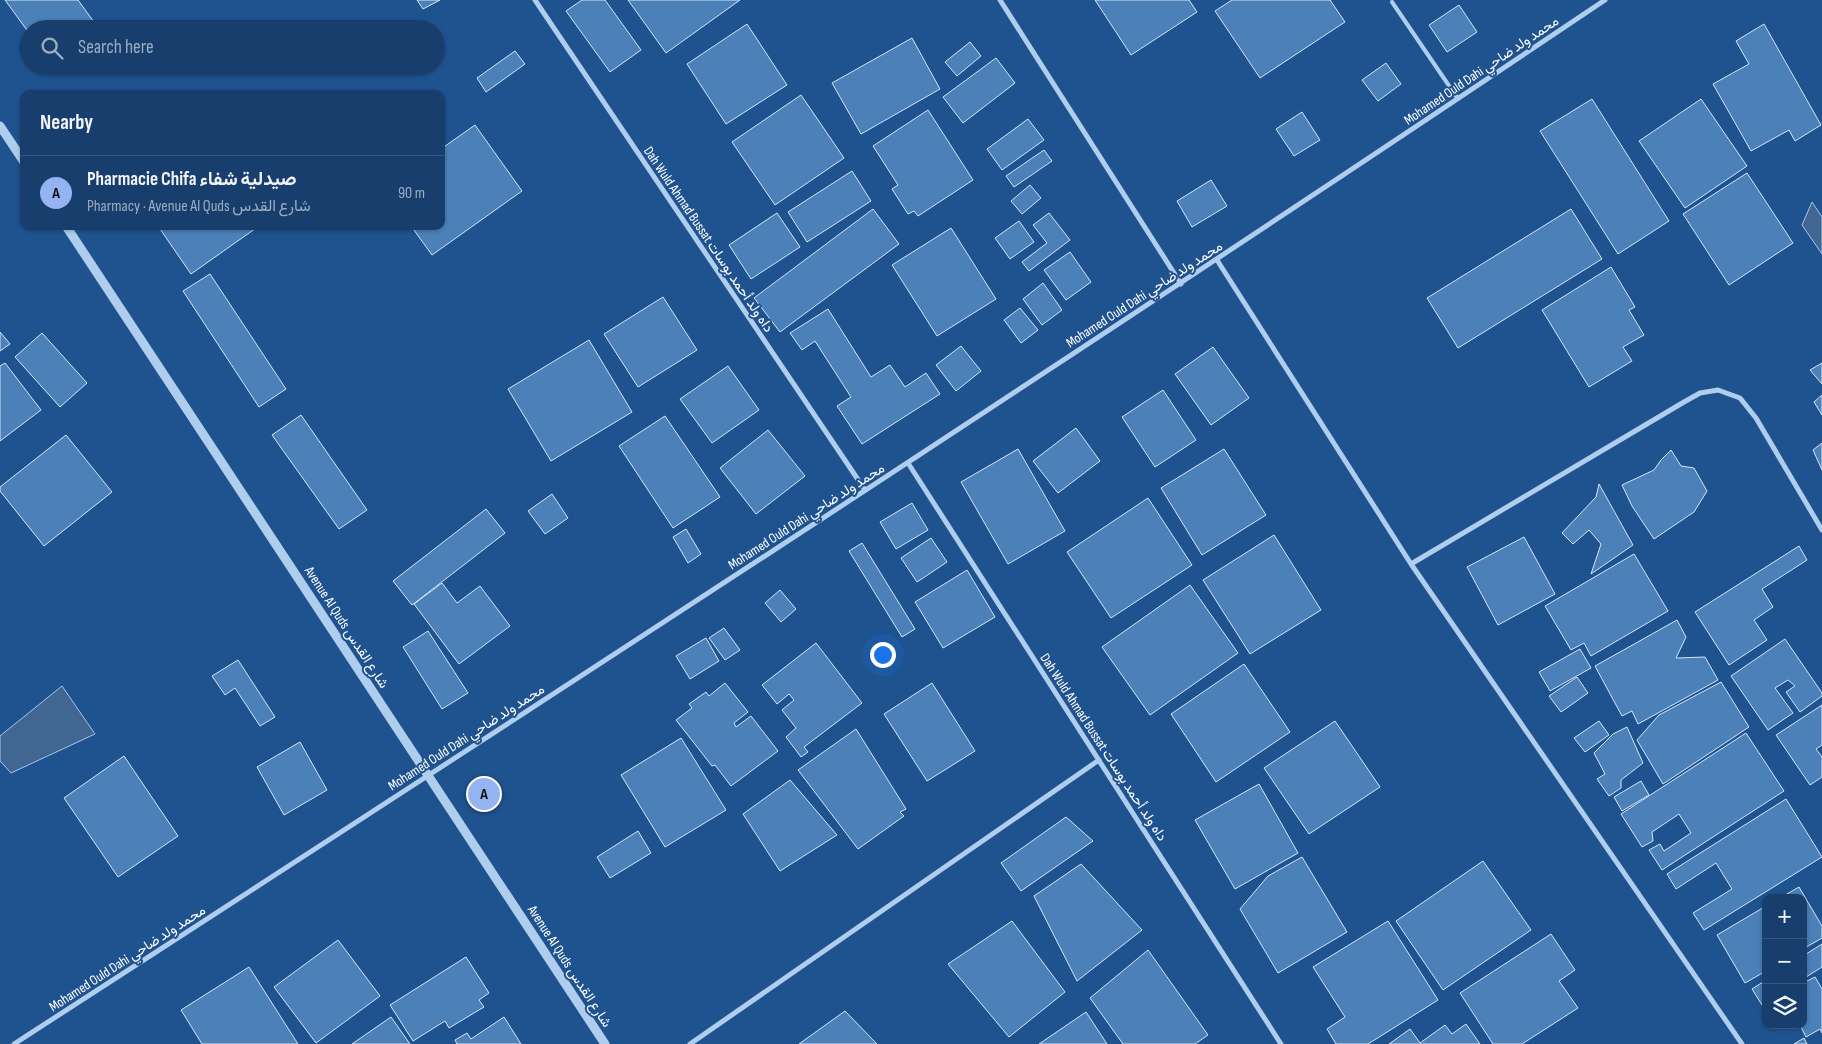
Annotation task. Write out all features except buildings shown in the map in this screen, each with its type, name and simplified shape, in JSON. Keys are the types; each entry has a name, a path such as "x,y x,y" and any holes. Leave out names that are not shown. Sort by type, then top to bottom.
{"street":[{"name":"Dah Wuld Ahmad Bussat داه ولد أحمد بوسات","path":"536,0 865,490"},
{"path":"1000,0 1181,284"},
{"name":"Mohamed Ould Dahi محمد ولد ضاحي","path":"14,1044 1181,284 1605,0"},
{"path":"0,126 20,156"},
{"name":"Avenue Al Quds شارع القدس","path":"69,230 605,1044"},
{"path":"1217,260 1411,564 1742,1044"},
{"path":"1411,564 1684,402 1700,393 1718,390 1740,398 1756,418 1822,530"},
{"name":"Dah Wuld Ahmad Bussat داه ولد أحمد بوسات","path":"908,463 1281,1044"},
{"path":"690,1044 1099,760"}],"lane":[{"path":"1392,2 1458,99"}],"water":[{"path":"1812,202 1822,217 1822,254 1802,225"},
{"path":"62,686 95,734 11,773 0,761 0,736"}],"place":[{"name":"Pharmacie Chifa صيدلية شفاء","path":"484,794"}]}
